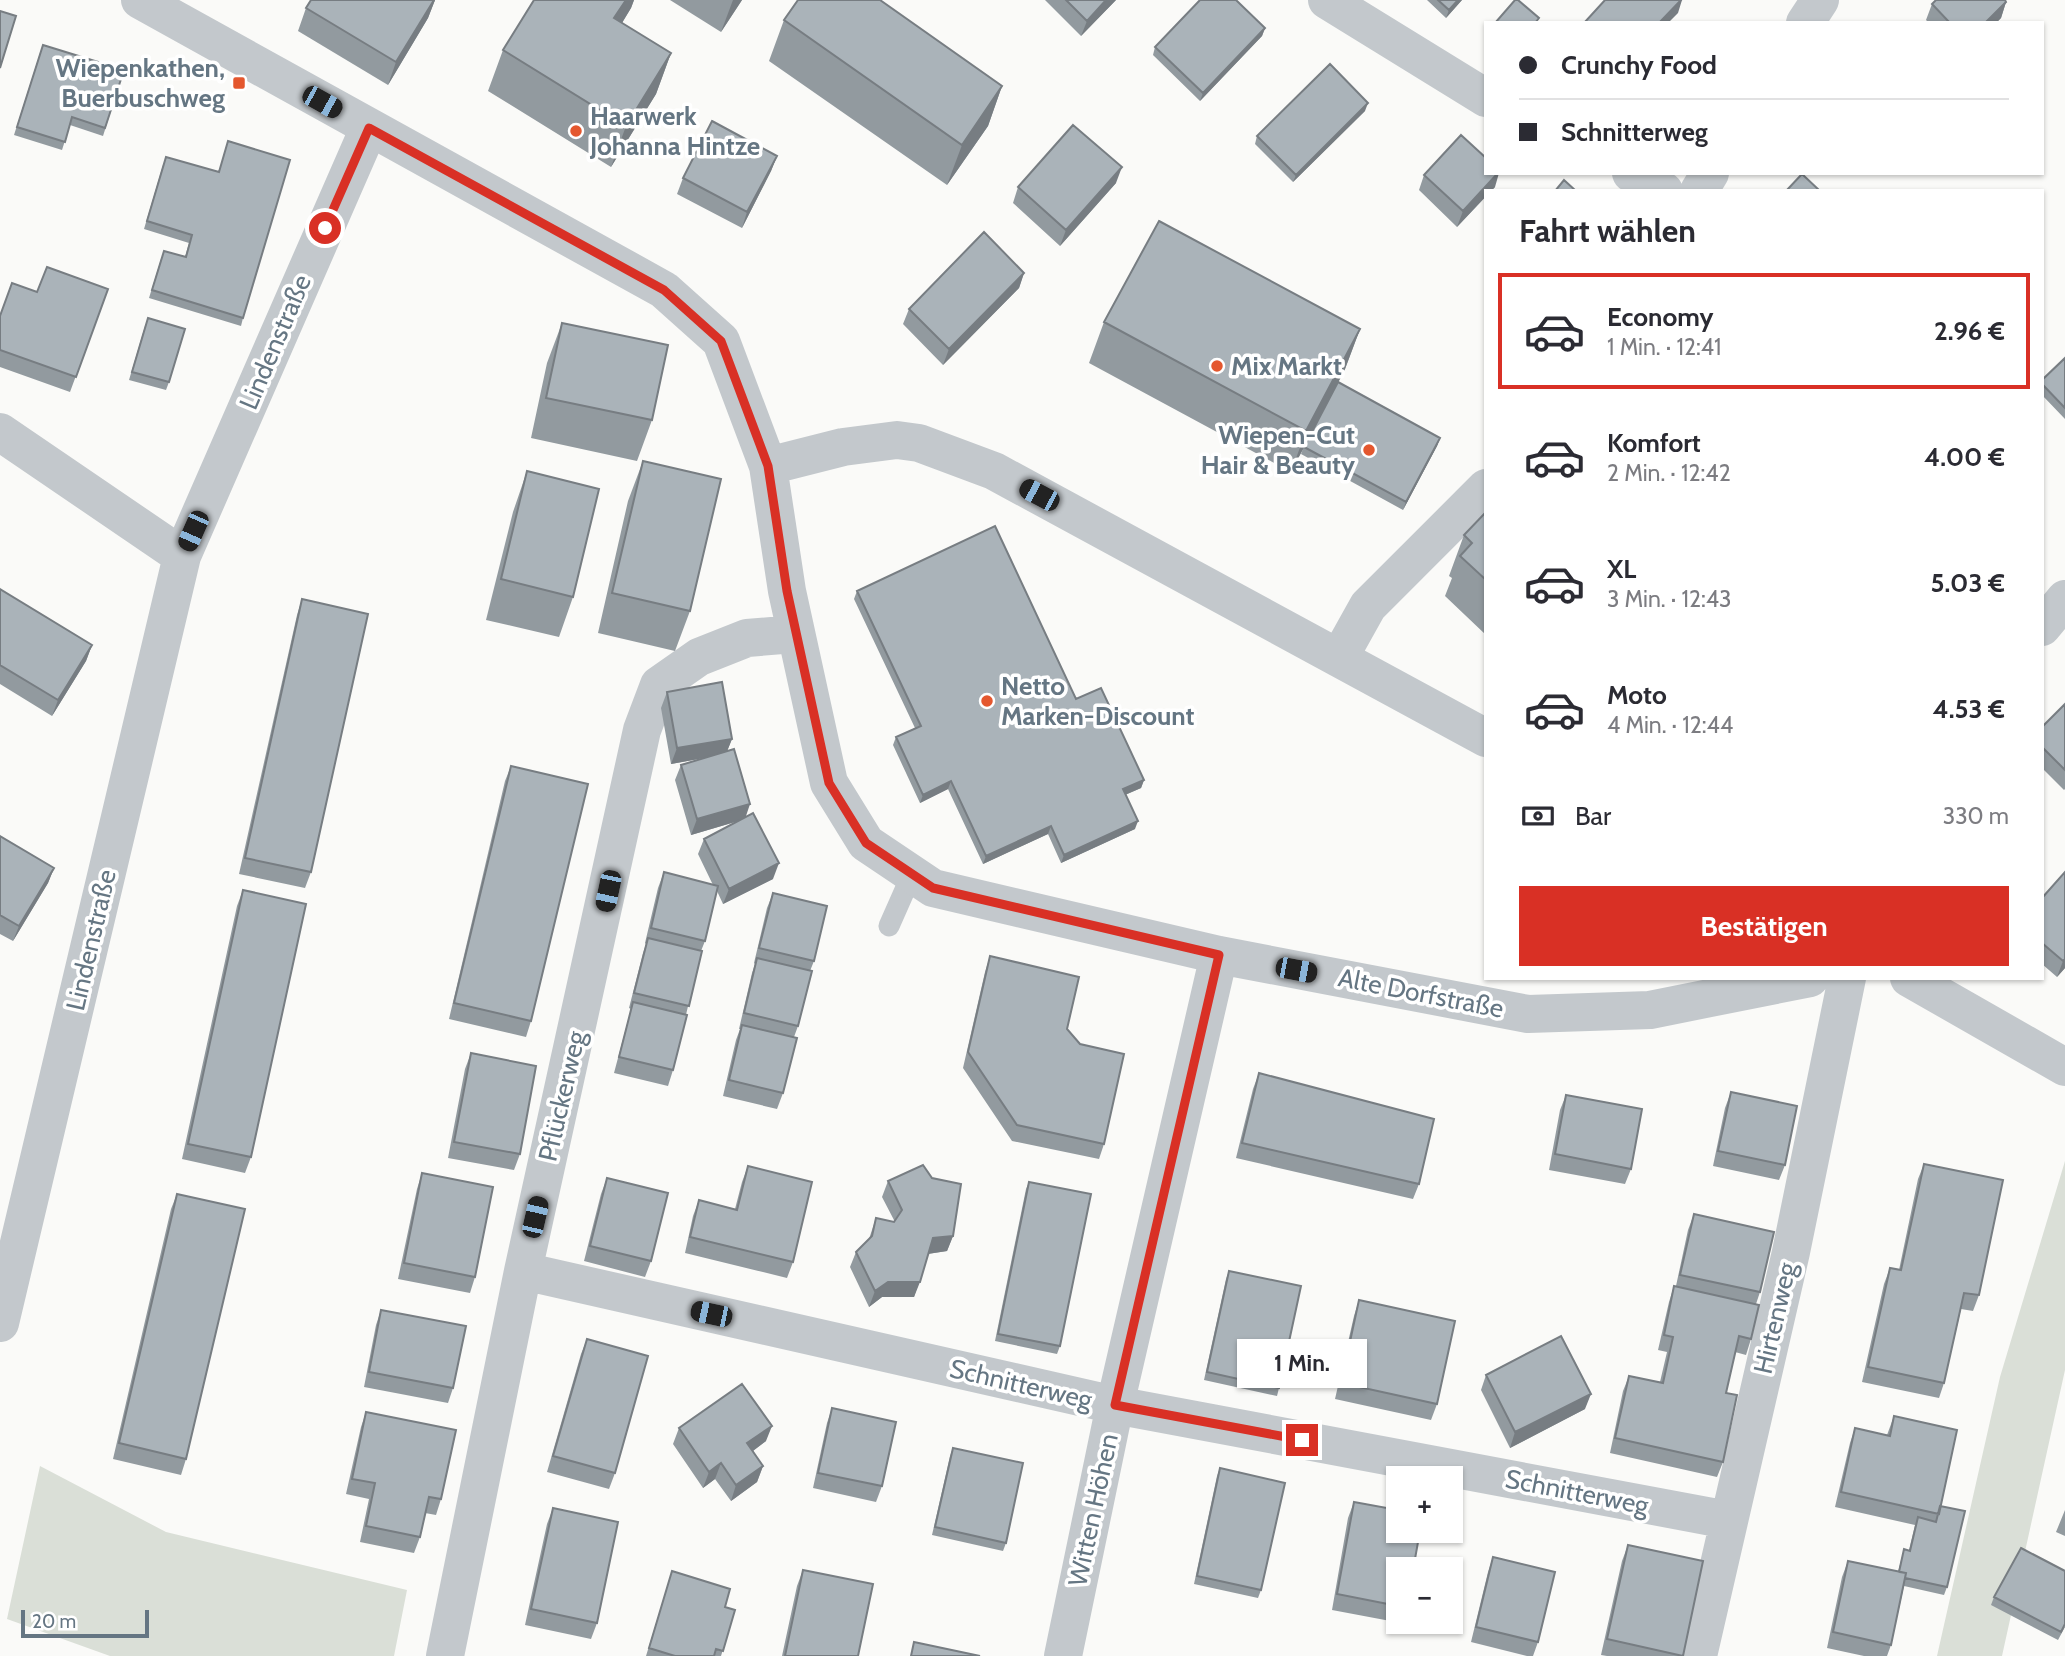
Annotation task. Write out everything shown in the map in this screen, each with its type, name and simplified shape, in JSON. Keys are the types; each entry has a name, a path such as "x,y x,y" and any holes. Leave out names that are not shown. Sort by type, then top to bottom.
{"street":[{"name":"Alte Dorfstraße","path":"140,0 664,290 721,341 768,466 795,634 829,783 866,843 933,888 1219,955 1528,1014 1650,1010 1799,980"},
{"path":"1327,0 1484,97"},
{"path":"1806,21 1820,0"},
{"name":"Lindenstraße","path":"0,1323 182,556 369,128"},
{"path":"1635,175 1660,189"},
{"path":"0,432 182,556"},
{"path":"768,466 843,447 897,440 919,443 994,471 1484,737"},
{"path":"1339,658 1368,606 1484,490"},
{"path":"2044,625 2065,599"},
{"name":"Pflückerweg","path":"445,1656 523,1271 642,730 659,685 699,657 747,638 795,634"},
{"name":"Witten Höhen","path":"1063,1656 1115,1405 1219,955"},
{"name":"Hirtenweg","path":"1698,1656 1791,1252 1847,980"},
{"path":"1913,980 2065,1067"},
{"name":"Schnitterweg","path":"523,1271 1115,1405 1728,1520"}],"lane":[{"path":"889,926 912,874"}],"shaded area":[{"path":"2065,1161 2065,1370 2002,1656 1937,1656 2000,1377"},
{"path":"40,1466 166,1532 407,1590 394,1656 110,1656 7,1619"}],"building":[{"path":"311,0 434,0 396,62 306,8"},
{"path":"534,0 626,0 614,18 671,53 626,126 503,50"},
{"path":"798,0 880,0 1002,86 962,145 784,20"},
{"path":"1066,0 1106,0 1087,21"},
{"path":"1200,0 1236,0 1265,28 1203,93 1155,47"},
{"path":"1438,0 1458,0 1449,10"},
{"path":"1515,0 1539,18 1537,21 1497,21"},
{"path":"1605,0 1681,0 1661,21 1586,21"},
{"path":"1936,0 2006,2 1987,21 1948,21 1932,4"},
{"path":"0,11 16,16 0,68"},
{"path":"43,45 124,70 105,128 72,117 65,142 17,127"},
{"path":"1330,64 1368,103 1296,175 1257,136"},
{"path":"712,121 777,156 747,212 683,178"},
{"path":"1073,125 1122,167 1066,230 1018,187"},
{"path":"1461,135 1484,156 1484,175 1496,175 1463,211 1424,175"},
{"path":"228,141 290,160 243,318 152,290 164,251 186,257 192,235 147,221 166,157 219,172"},
{"path":"1803,175 1818,189 1788,189"},
{"path":"1564,180 1574,189 1557,189"},
{"name":"Mix Markt","path":"1159,221 1360,329 1306,431 1104,322"},
{"path":"984,232 1024,273 949,349 909,309"},
{"path":"47,267 108,289 76,377 0,350 0,316 12,283 37,292"},
{"path":"148,318 185,329 169,382 132,372"},
{"path":"562,323 668,345 652,420 546,398"},
{"path":"2065,358 2065,408 2044,386 2044,378"},
{"name":"Wiepen-Cut Hair & Beauty","path":"1338,382 1440,438 1406,502 1304,447"},
{"path":"643,461 721,479 690,611 612,593"},
{"path":"527,471 599,489 573,597 501,579"},
{"path":"1484,514 1484,578 1460,556 1472,543 1464,535"},
{"name":"Netto Marken-Discount","path":"995,526 1076,699 1101,688 1144,780 1123,789 1138,821 1064,855 1051,826 986,856 951,781 923,795 896,737 921,726 857,591"},
{"path":"0,589 92,645 58,700 0,665"},
{"path":"302,599 368,614 311,872 245,858"},
{"path":"722,682 732,739 677,748 667,692"},
{"path":"2065,704 2065,770 2044,749 2044,725"},
{"path":"734,749 750,804 697,819 681,765"},
{"path":"511,766 588,784 531,1021 454,1003"},
{"path":"753,813 779,863 729,889 704,839"},
{"path":"0,836 54,868 19,926 0,915"},
{"path":"664,872 718,886 705,941 651,928"},
{"path":"2065,872 2063,961 2044,945 2044,896"},
{"path":"243,890 306,904 251,1157 188,1144"},
{"path":"773,893 827,906 814,961 759,948"},
{"path":"648,938 702,951 689,1006 634,993"},
{"path":"990,956 1079,977 1067,1029 1080,1044 1124,1054 1104,1144 1017,1125 968,1052"},
{"path":"757,958 812,971 798,1026 744,1013"},
{"path":"633,1002 687,1015 673,1070 619,1057"},
{"path":"742,1025 797,1038 783,1093 729,1080"},
{"path":"471,1053 536,1066 520,1154 454,1142"},
{"path":"1259,1073 1434,1119 1419,1184 1242,1143"},
{"path":"1731,1092 1797,1106 1785,1165 1718,1151"},
{"path":"1566,1095 1642,1109 1631,1169 1555,1154"},
{"path":"1924,1164 2003,1180 1979,1295 1964,1293 1944,1383 1868,1367 1890,1268 1901,1270"},
{"path":"923,1165 932,1178 961,1184 953,1236 933,1238 920,1282 888,1282 875,1291 856,1252 872,1236 876,1218 894,1222 902,1210 888,1181"},
{"path":"748,1166 812,1182 793,1262 690,1237 699,1200 737,1210"},
{"path":"422,1173 493,1187 475,1277 404,1263"},
{"path":"607,1178 668,1193 651,1261 590,1246"},
{"path":"1029,1182 1091,1194 1060,1346 998,1334"},
{"path":"177,1194 245,1209 186,1459 119,1443"},
{"path":"1694,1214 1774,1232 1760,1292 1680,1275"},
{"path":"1229,1271 1301,1286 1279,1388 1207,1372"},
{"path":"1674,1286 1759,1305 1751,1339 1739,1336 1726,1393 1737,1395 1723,1462 1615,1438 1629,1376 1663,1383 1673,1337 1664,1335"},
{"path":"1359,1300 1455,1321 1437,1404 1341,1383"},
{"path":"381,1310 466,1326 453,1388 369,1372"},
{"path":"1561,1336 1591,1394 1515,1432 1486,1375"},
{"path":"587,1339 648,1356 615,1473 553,1456"},
{"path":"742,1384 772,1426 747,1443 763,1466 736,1485 721,1463 709,1472 679,1428"},
{"path":"832,1408 896,1422 882,1486 818,1473"},
{"path":"366,1412 456,1430 441,1499 429,1497 420,1537 366,1526 375,1483 352,1479"},
{"path":"1894,1416 1957,1430 1939,1514 1841,1492 1855,1428 1890,1436"},
{"path":"953,1448 1023,1463 1006,1543 935,1527"},
{"path":"1220,1468 1285,1483 1261,1590 1197,1576"},
{"path":"1354,1502 1386,1508 1386,1543 1418,1543 1415,1557 1386,1557 1386,1604 1337,1594"},
{"path":"1940,1506 1965,1511 1947,1587 1905,1578 1906,1573 1899,1572 1904,1549 1910,1551 1918,1517 1936,1522"},
{"path":"553,1508 618,1522 597,1623 531,1609"},
{"path":"1628,1545 1703,1561 1683,1656 1607,1639"},
{"path":"2021,1548 2065,1571 2065,1624 2061,1632 1994,1597"},
{"path":"1493,1557 1555,1572 1538,1642 1476,1627"},
{"path":"1848,1561 1906,1573 1891,1645 1833,1632"},
{"path":"803,1570 873,1584 858,1656 785,1656"},
{"path":"672,1571 730,1589 725,1607 735,1610 723,1651 716,1649 714,1656 675,1656 649,1648"},
{"path":"914,1642 980,1656 911,1656"}],"place":[{"name":"Wiepenkathen, Buerbuschweg","path":"239,83"},
{"name":"Haarwerk Johanna Hintze","path":"576,131"},
{"name":"Mix Markt","path":"1217,366"},
{"name":"Wiepen-Cut Hair & Beauty","path":"1369,450"},
{"name":"Netto Marken-Discount","path":"987,701"}],"route":[{"path":"325,228 369,128 664,290 721,341 768,466 795,634 829,783 866,843 933,888 1219,955 1115,1405 1302,1440"}]}
